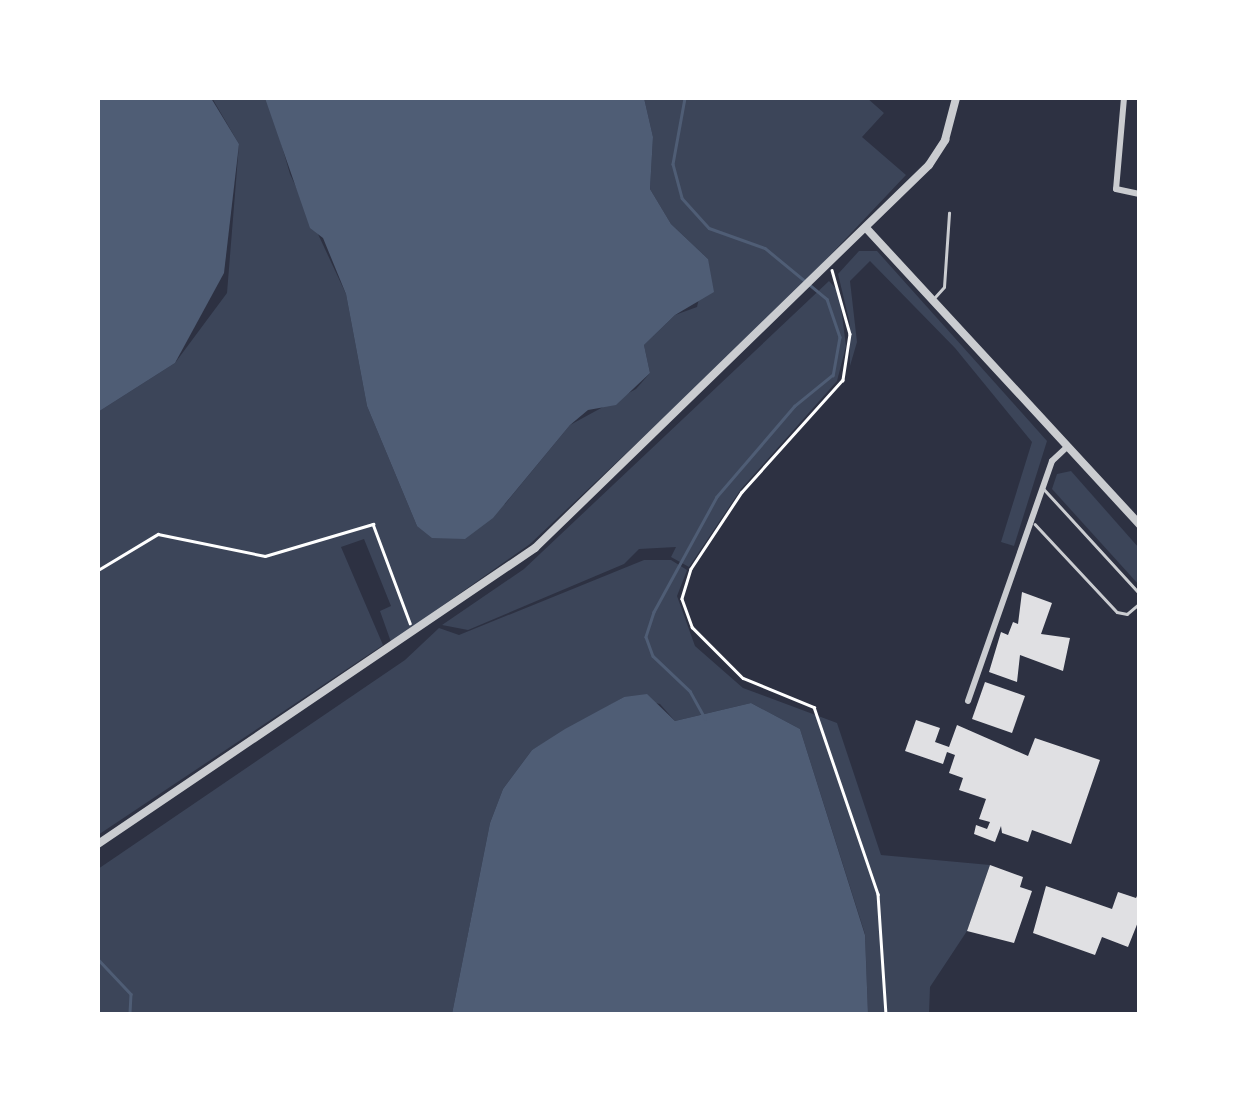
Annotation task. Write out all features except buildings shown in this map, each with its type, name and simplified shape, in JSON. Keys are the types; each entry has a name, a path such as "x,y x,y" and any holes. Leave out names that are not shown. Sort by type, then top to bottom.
{"street":[{"path":"98,844 412,636 536,548 867,230 939,152 956,98"},
{"path":"1124,98 1116,189 1140,194"},
{"path":"867,230 1140,525"},
{"path":"968,700 1052,461 1067,447"}],"lane":[{"path":"934,298 944,287 949,213"},
{"path":"1042,488 1140,594"},
{"path":"1031,520 1117,612 1127,614 1140,604"}],"path":[{"path":"830,268 845,299 850,334 843,380 742,492 691,569 682,599 692,626 743,678 814,707 878,894 886,1014"},
{"path":"98,570 158,534 265,556 373,524 412,636"}],"shaded area":[{"path":"98,98 211,98 239,144 224,273 175,363 98,412"},
{"path":"212,98 265,98 271,108 290,174 346,294 367,406 417,526 505,504 570,425 636,389 650,373 644,345 675,315 697,307 708,259 671,224 650,189 653,137 644,98 867,98 884,113 862,137 906,175 784,304 530,544 391,642 380,611 391,606 364,539 341,547 383,645 98,835 98,412 175,363 227,293 239,144"},
{"path":"265,98 644,98 653,137 650,189 671,224 708,259 714,292 675,315 644,345 650,373 616,405 588,410 570,425 493,518 465,539 432,538 417,526 367,406 346,294 323,238 310,228"},
{"path":"859,251 877,251 1047,441 1014,546 1001,542 1032,442 955,348 870,261 850,281 857,342 850,366 850,324 838,274"},
{"path":"829,281 839,292 846,346 837,381 741,489 689,567 671,557 676,547 639,549 624,564 468,630 442,625 524,569"},
{"path":"1071,471 1139,548 1139,585 1052,489 1057,474"},
{"path":"644,560 671,560 687,570 677,596 695,646 743,688 837,723 881,855 990,865 967,931 930,987 929,1014 868,1014 865,934 800,729 751,703 675,721 660,704 624,697 532,750 503,789 490,823 452,1014 98,1014 98,869 405,660 439,628 459,635"},
{"path":"647,694 675,721 751,703 800,729 865,935 868,1014 452,1014 490,823 503,789 532,750 624,697"}],"waterway":[{"path":"685,98 673,164 682,198 709,228 765,248 827,299 840,337 833,375 795,406 717,497 654,612 646,637 653,656 690,691 705,718"},
{"path":"98,959 131,994 130,1014"}]}
